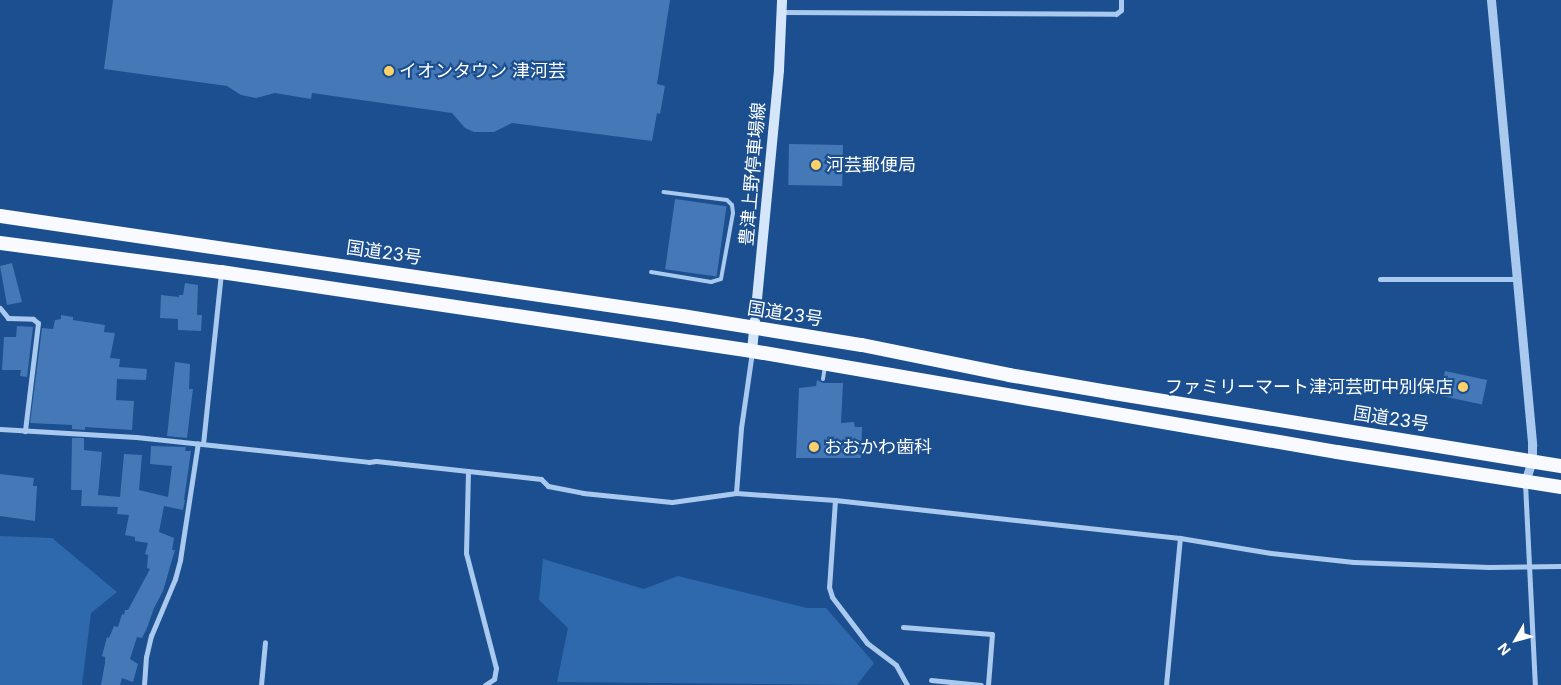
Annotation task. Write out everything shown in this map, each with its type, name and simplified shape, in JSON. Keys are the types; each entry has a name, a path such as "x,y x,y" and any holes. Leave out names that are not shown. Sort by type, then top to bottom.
{"highway":[{"name":"国道23号","path":"0,216 862,344 1009,375 1561,466"},
{"path":"0,243 221,272 826,362 1337,452 1561,487"}],"main road":[{"name":"豊津上野停車場線","path":"752,351 779,70 782,0"}],"street":[{"path":"782,12 1116,14 1121,10 1121,0"},
{"path":"1491,0 1532,461 1525,481 1535,685"},
{"path":"144,685 151,636 175,579 180,560 201,443 221,272"},
{"path":"1380,279 1516,279"},
{"path":"0,308 8,318 33,319 38,323 25,431"},
{"path":"736,493 752,351"},
{"path":"0,429 201,443 468,471 540,479 548,486 583,493 672,502 736,493 835,500 1180,538 1271,553 1354,562 1490,568 1561,566"},
{"path":"468,471 466,553 496,668 494,679 485,685"},
{"path":"835,500 829,587 832,597 867,643 896,665 907,685"},
{"path":"1166,685 1180,538"},
{"path":"903,627 992,634 988,685"},
{"path":"261,685 265,642"},
{"path":"931,680 981,685"}],"lane":[{"path":"651,272 711,282 721,279 733,213 732,205 727,200 663,192"},
{"path":"823,379 826,362"}],"shaded area":[{"path":"0,536 52,538 117,592 91,613 82,685 0,685"},
{"path":"543,559 644,589 678,576 807,608 826,608 874,663 857,685 557,682 568,628 539,600"}],"building":[{"name":"イオンタウン 津河芸","path":"113,0 670,0 657,84 665,86 660,114 657,113 652,141 512,123 494,132 474,132 465,128 452,113 312,93 311,99 275,93 256,98 241,95 227,86 104,69"},
{"name":"河芸郵便局","path":"789,144 843,145 842,186 788,185"},
{"path":"675,199 726,206 717,277 665,269"},
{"path":"12,263 22,302 7,305 0,266"},
{"path":"185,283 198,285 197,315 202,315 201,331 178,330 178,319 160,318 161,295 179,297 179,295 183,295"},
{"path":"61,315 73,317 73,320 105,325 104,332 115,333 110,358 120,359 119,367 147,369 146,380 117,379 116,400 134,401 132,430 85,427 85,430 72,429 72,425 30,423 42,328 53,329 55,320 61,319"},
{"path":"17,326 33,327 27,377 20,376 21,370 2,370 4,337 16,337"},
{"path":"175,362 190,364 189,389 193,389 187,438 167,436"},
{"name":"ファミリーマート津河芸町中別保店","path":"1445,371 1487,380 1482,404 1440,395"},
{"path":"817,380 823,383 843,383 841,423 854,422 855,427 862,427 861,458 796,458 799,388 816,386"},
{"path":"72,438 84,438 84,450 102,452 98,495 120,497 124,454 142,455 139,490 168,497 172,466 150,464 151,446 186,447 185,451 191,451 183,510 164,506 159,532 174,538 172,550 175,550 163,591 142,638 137,637 130,659 138,664 133,682 122,678 120,685 101,685 105,663 105,657 102,656 107,637 109,638 114,626 118,627 122,614 124,615 125,610 128,610 150,569 147,568 148,555 145,554 148,543 135,541 135,537 125,535 129,515 117,514 118,507 81,506 82,490 71,490"},
{"path":"0,474 34,478 33,486 37,486 35,521 0,516"}],"place":[{"name":"イオンタウン 津河芸","path":"389,71"},
{"name":"河芸郵便局","path":"816,165"},
{"name":"ファミリーマート津河芸町中別保店","path":"1463,387"},
{"name":"おおかわ歯科","path":"814,447"}]}
